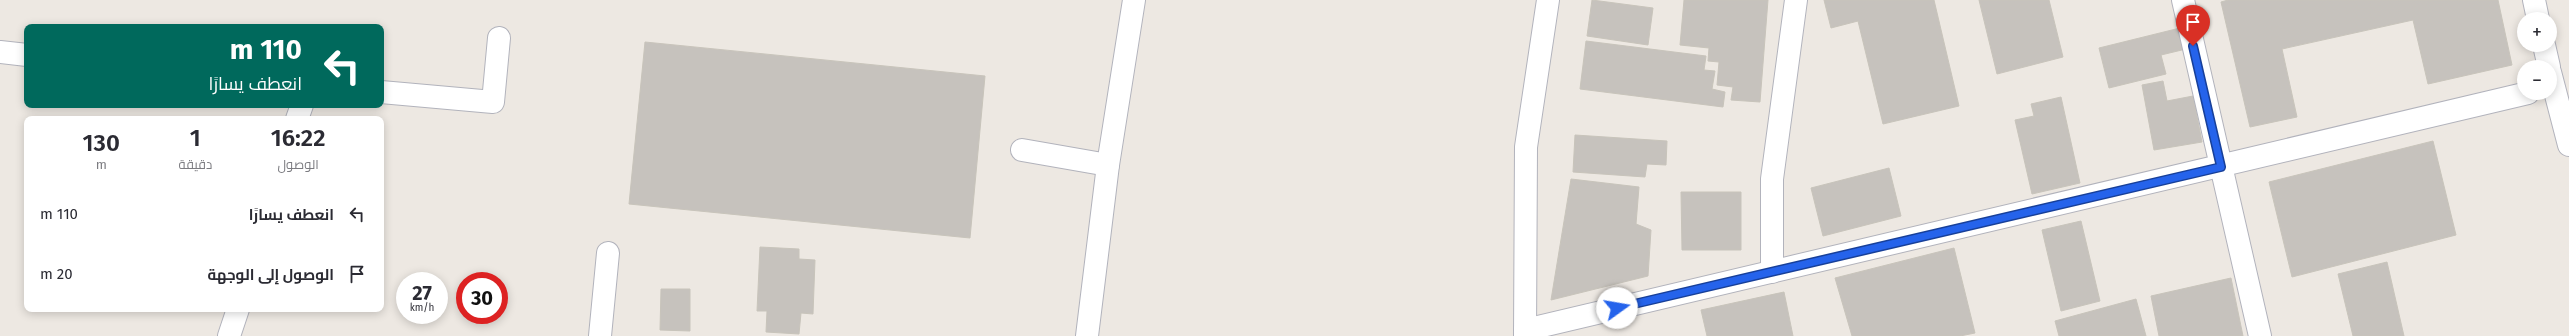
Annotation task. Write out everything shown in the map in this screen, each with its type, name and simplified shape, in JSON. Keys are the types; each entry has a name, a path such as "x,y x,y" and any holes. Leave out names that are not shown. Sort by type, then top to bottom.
{"street":[{"path":"1087,336 1108,165 1134,0"},
{"path":"1548,0 1526,147 1525,333 1772,272 2221,167 2517,96"},
{"path":"1772,272 1772,179 1796,0"},
{"path":"2183,0 2260,336"},
{"path":"2534,0 2537,12"},
{"path":"384,92 493,102 499,38"},
{"path":"0,52 24,55"},
{"path":"2557,100 2569,145"},
{"path":"1022,150 1108,165"},
{"path":"600,336 608,253"},
{"path":"229,336 237,312"}],"building":[{"path":"1592,0 1653,8 1648,45 1587,36"},
{"path":"1684,0 1768,0 1760,102 1731,100 1733,87 1717,85 1719,62 1708,61 1709,48 1680,45"},
{"path":"1824,0 1934,0 1959,106 1883,124 1858,21 1831,28"},
{"path":"1979,0 2049,0 2063,57 1997,74"},
{"path":"2228,0 2498,0 2512,65 2428,84 2413,20 2282,49 2297,117 2250,127 2221,2"},
{"path":"2180,28 2186,49 2161,55 2166,74 2109,88 2099,48"},
{"path":"1586,41 1706,56 1704,70 1715,71 1712,89 1725,92 1723,107 1580,89"},
{"path":"645,42 985,76 970,238 629,204"},
{"path":"2163,81 2167,101 2193,96 2202,142 2154,150 2142,85"},
{"path":"2061,97 2080,183 2032,194 2015,120 2034,116 2031,104"},
{"path":"1575,135 1667,141 1666,165 1647,164 1645,177 1573,172"},
{"path":"2433,141 2456,235 2292,277 2269,182"},
{"path":"1889,168 1901,216 1823,236 1811,188"},
{"path":"1571,179 1639,187 1636,224 1651,230 1648,276 1551,300"},
{"path":"1681,192 1741,192 1741,250 1682,250"},
{"path":"2081,221 2100,301 2061,311 2042,230"},
{"path":"760,247 799,249 799,259 815,260 813,314 801,313 799,334 766,332 767,311 757,311"},
{"path":"1954,248 1975,333 1960,336 1852,336 1835,278"},
{"path":"2387,262 2404,336 2353,336 2338,274"},
{"path":"2231,278 2243,336 2159,336 2151,296"},
{"path":"661,289 690,289 690,331 660,330"},
{"path":"1784,292 1793,336 1707,336 1701,310"},
{"path":"2136,299 2146,336 2059,336 2055,321"}],"route":[{"path":"1617,308 2221,167 2193,46"}]}
